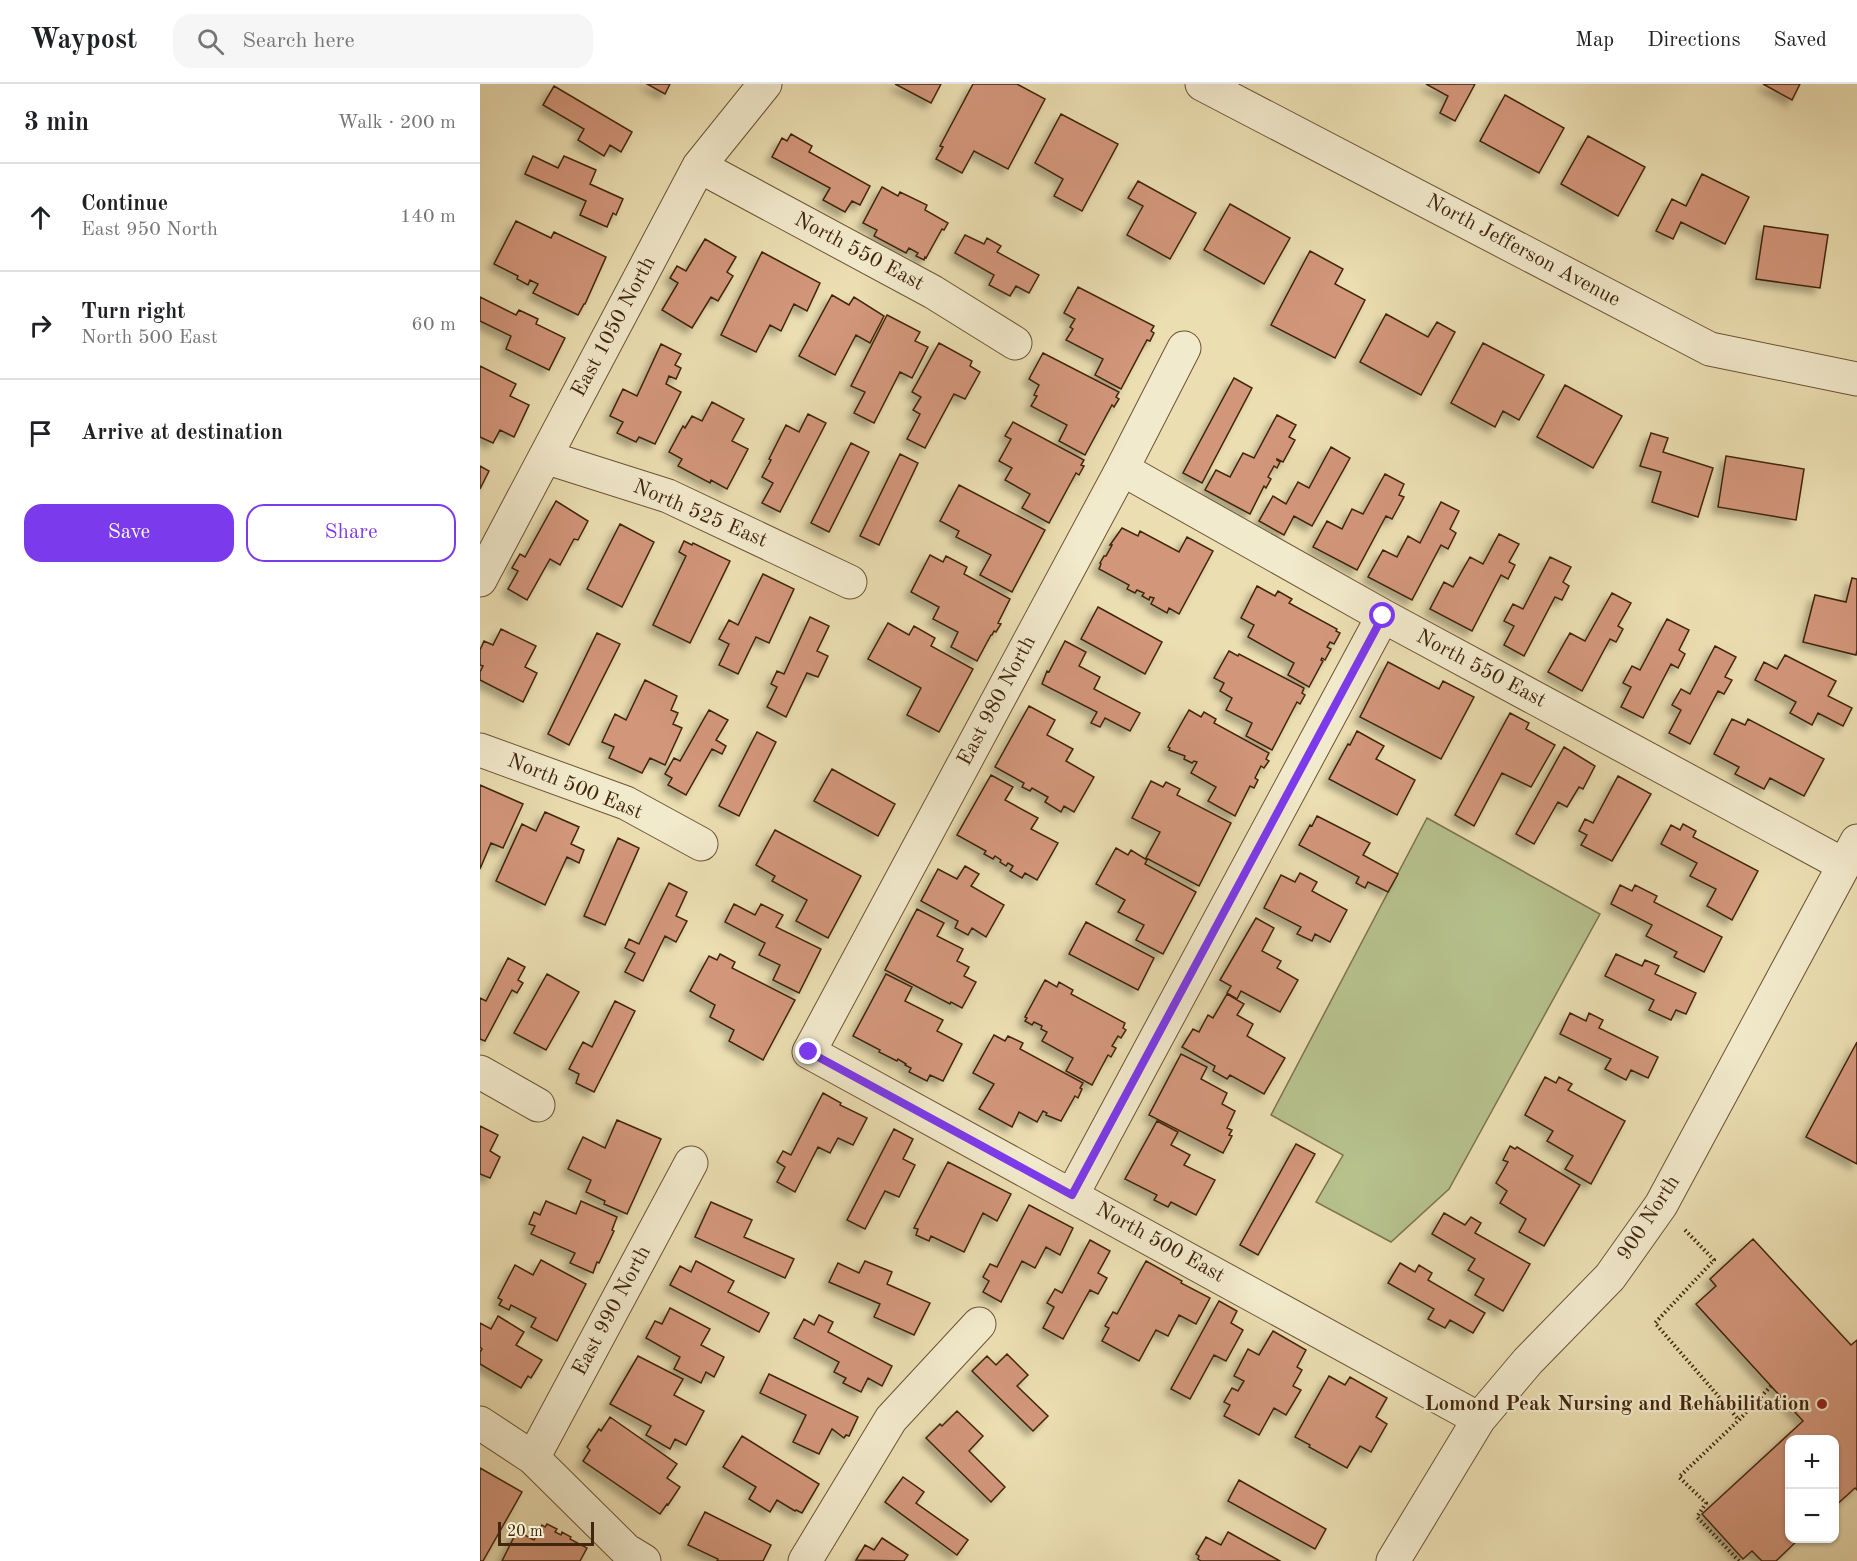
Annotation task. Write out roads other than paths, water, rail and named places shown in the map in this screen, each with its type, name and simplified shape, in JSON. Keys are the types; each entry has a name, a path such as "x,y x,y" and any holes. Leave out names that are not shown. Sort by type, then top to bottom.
{"street":[{"name":"East 1050 North","path":"480,580 699,166 765,84"},
{"name":"North Jefferson Avenue","path":"1202,84 1710,349 1857,379"},
{"name":"North 550 East","path":"699,166 933,292 1015,343"},
{"name":"East 980 North","path":"809,1052 1122,469 1184,348"},
{"name":"North 525 East","path":"545,457 668,496 850,582"},
{"name":"North 550 East","path":"1122,469 1383,616 1850,853"},
{"path":"1072,1195 1383,616"},
{"name":"North 500 East","path":"480,750 626,803 701,844"},
{"name":"900 North","path":"1393,1561 1479,1419 1528,1361 1610,1277 1661,1205 1850,853"},
{"name":"North 500 East","path":"809,1052 1479,1419"},
{"path":"480,1072 538,1105"},
{"name":"East 990 North","path":"533,1458 691,1163"},
{"path":"805,1561 891,1419 979,1324"},
{"path":"480,1423 533,1458 628,1558"}],"place":[{"name":"Lomond Peak Nursing and Rehabilitation","path":"1822,1404"}]}
